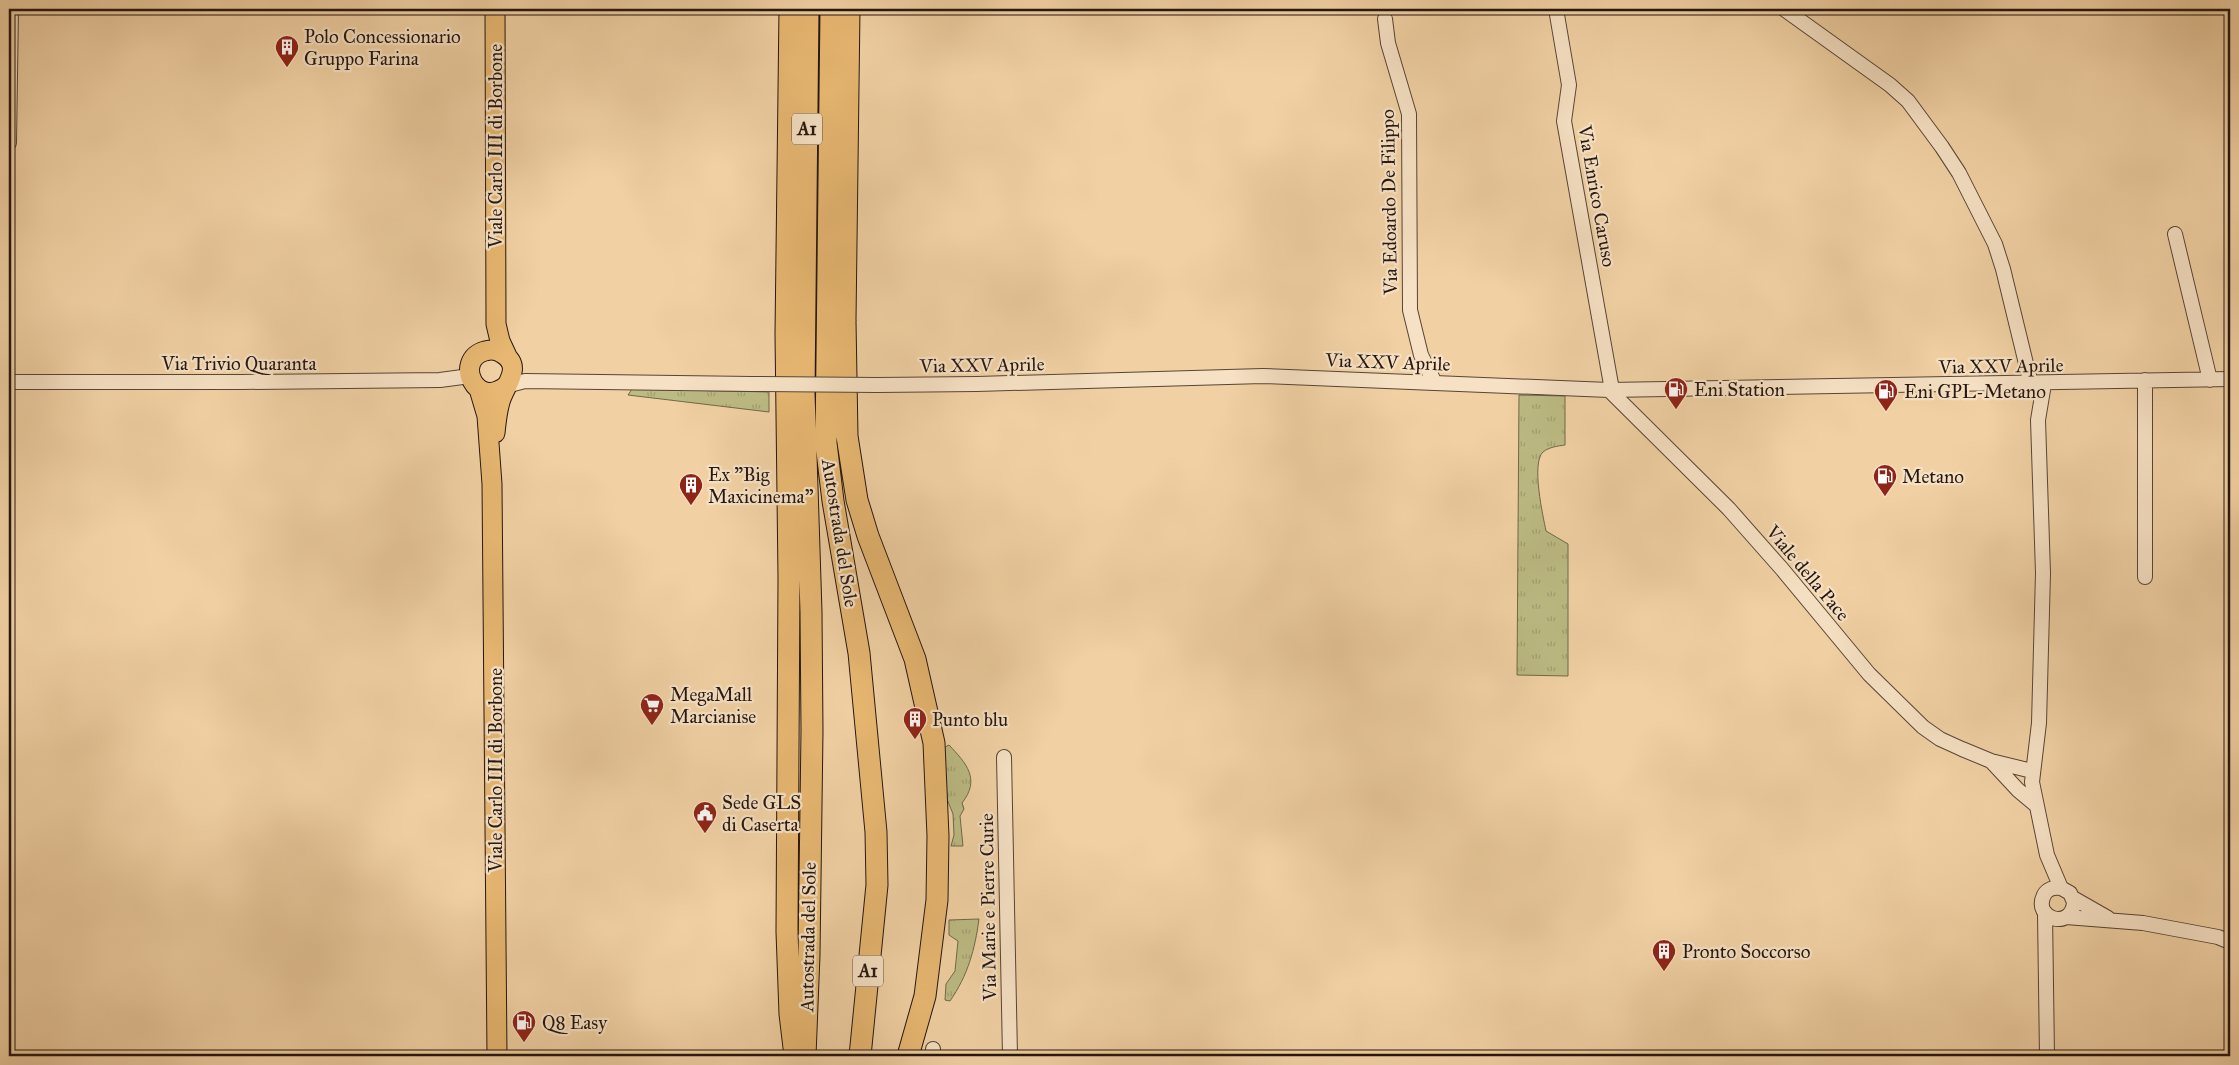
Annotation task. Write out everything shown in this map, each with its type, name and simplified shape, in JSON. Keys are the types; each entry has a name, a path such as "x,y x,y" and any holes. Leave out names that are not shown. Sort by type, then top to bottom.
{"highway":[{"path":"790,9 786,324 789,576 787,932 790,1014 796,1056"},
{"name":"Autostrada del Sole","path":"805,1056 809,955 812,731 811,612 804,393 808,9"},
{"name":"Autostrada del Sole","path":"831,9 826,443 833,501 860,653 876,832 877,885 860,1056"},
{"path":"849,9 845,340 847,436 858,500 868,536 915,658 934,743 938,836 937,900 925,996 908,1056"}],"main road":[{"name":"Viale Carlo III di Borbone","path":"492,484 497,417 506,386 512,375 509,359 498,334 495,284 495,9"},
{"name":"Viale Carlo III di Borbone","path":"495,284 489,336 471,364 474,382 487,416 492,484 497,1056"},
{"path":"478,354 484,351 496,350 509,359"},
{"path":"474,382 493,393 506,386"}],"street":[{"path":"9,143 11,9"},
{"name":"Via Enrico Caruso","path":"1556,9 1568,85 1564,121 1611,390"},
{"path":"1784,9 1896,91 1908,102 1959,173 1995,244 2003,269 2037,384 2043,574 2040,723 2032,772 2036,805 2047,855 2061,888"},
{"name":"Via Edoardo De Filippo","path":"1385,18 1388,43 1409,114 1410,310 1421,355 1435,383"},
{"path":"2175,234 2210,380"},
{"name":"Via XXV Aprile","path":"509,359 522,374 544,381"},
{"name":"Via XXV Aprile","path":"506,386 519,381 877,385 1263,376 1611,390 2037,384 2230,379"},
{"name":"Via Trivio Quaranta","path":"9,382 440,380 474,382"},
{"path":"2145,380 2145,577"},
{"name":"Viale della Pace","path":"1611,390 1729,510 1782,569 1869,674 1898,704 1923,727 1940,738 1991,761"},
{"name":"Via Marie e Pierre Curie","path":"1004,757 1010,1056"},
{"path":"1991,761 2032,772"},
{"path":"1991,761 2018,790 2036,805"},
{"path":"2047,855 2046,892 2042,902 2045,913 2047,952 2048,1056"},
{"path":"2046,892 2050,889 2061,888 2070,893 2074,906 2064,918 2047,952"},
{"path":"2073,898 2110,919"},
{"path":"2045,913 2053,919 2110,919 2143,923 2218,937 2230,942"}],"green space":[{"path":"632,389 769,392 769,412 628,395"},
{"path":"1519,395 1565,396 1565,445 1543,452 1538,467 1538,478 1546,531 1568,544 1568,676 1517,675"},
{"path":"949,745 966,765 971,779 968,794 962,803 964,809 960,816 963,846 951,846 954,835 953,814 947,799 943,748"},
{"path":"979,919 973,951 966,972 950,1001 945,1000 946,984 955,971 958,941 949,935 949,920"}],"place":[{"name":"Polo Concessionario Gruppo Farina","path":"287,68"},
{"name":"Eni Station","path":"1676,410"},
{"name":"Eni GPL-Metano","path":"1886,412"},
{"name":"Metano","path":"1885,497"},
{"name":"Ex \"Big Maxicinema\"","path":"691,506"},
{"name":"MegaMall Marcianise","path":"652,726"},
{"name":"Punto blu","path":"915,740"},
{"name":"Sede GLS di Caserta","path":"705,834"},
{"name":"Pronto Soccorso","path":"1664,972"},
{"name":"Q8 Easy","path":"524,1043"}]}
